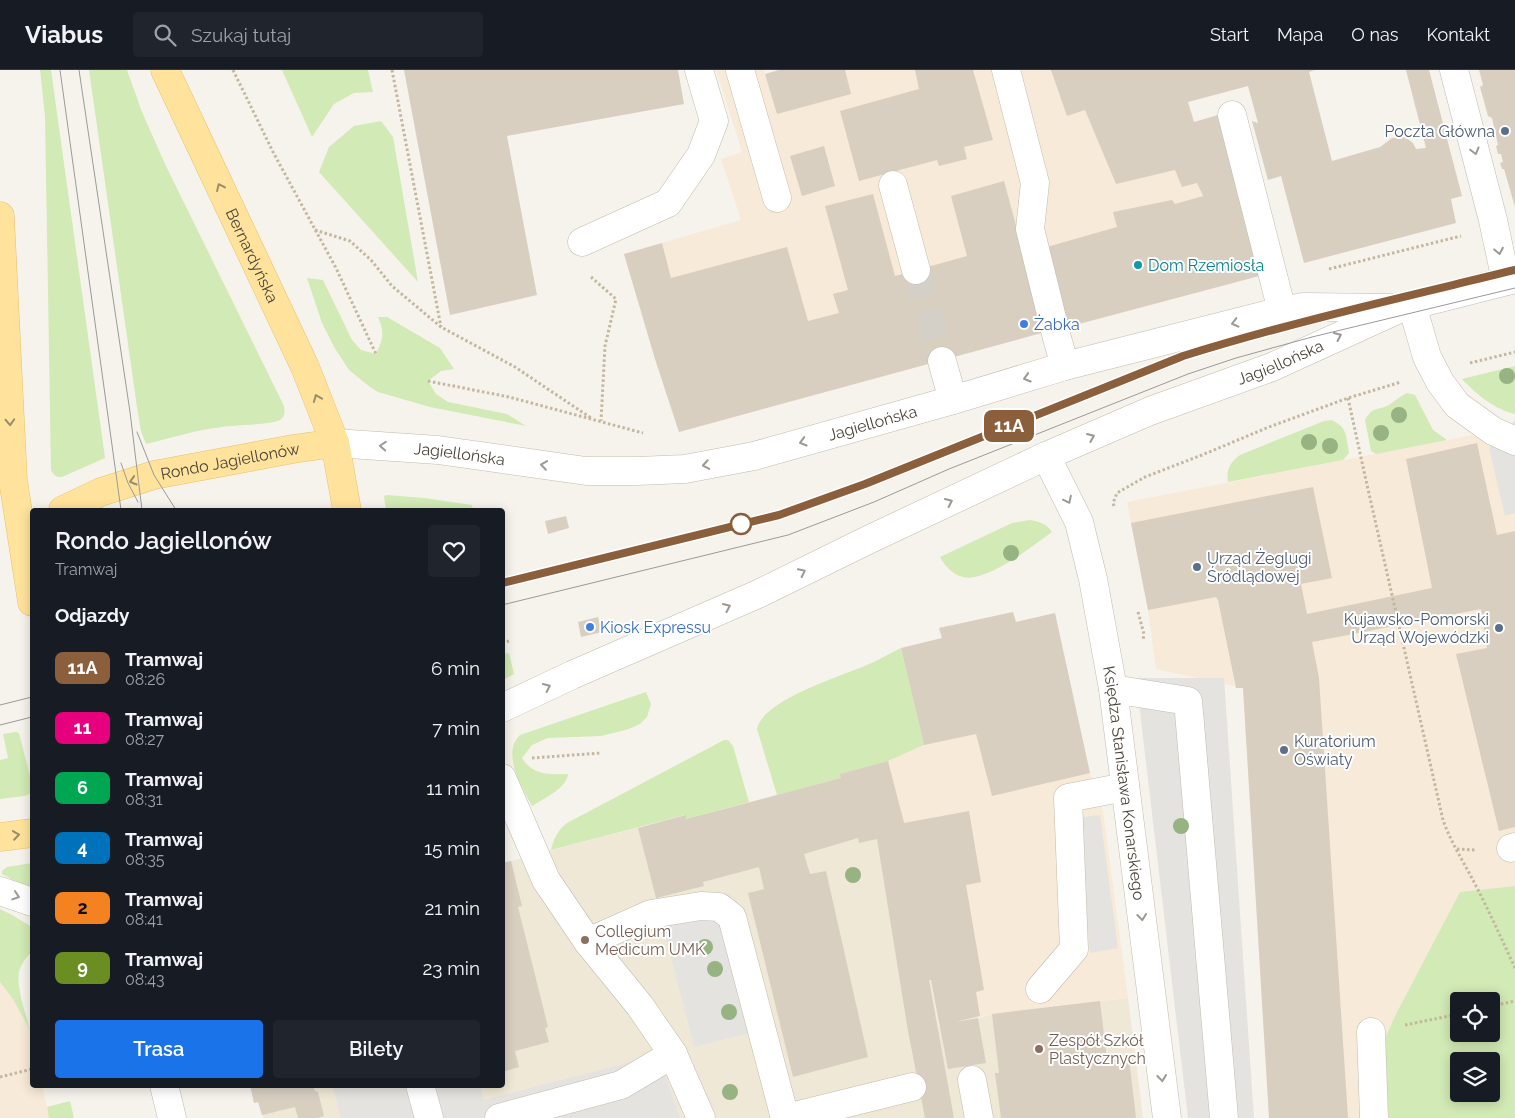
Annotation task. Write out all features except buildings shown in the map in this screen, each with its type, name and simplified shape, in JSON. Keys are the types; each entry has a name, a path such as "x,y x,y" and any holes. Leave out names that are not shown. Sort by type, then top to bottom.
{"main road":[{"name":"Bernardyńska","path":"166,70 300,358 336,443"},
{"path":"0,216 13,480 18,532 30,592"},
{"name":"Rondo Jagiellonów","path":"67,508 101,492 154,475 336,443"},
{"path":"336,443 347,508"},
{"path":"0,837 30,833"}],"street":[{"path":"582,242 668,203 674,195 701,155 714,121 699,70"},
{"path":"740,70 777,198"},
{"path":"1006,70 1035,183 1030,230 1057,338 1066,366"},
{"path":"1454,70 1510,280"},
{"path":"1232,114 1282,310"},
{"path":"894,184 916,270"},
{"name":"Jagiellońska","path":"505,707 572,675 758,594 1046,456 1150,411 1272,367 1406,307 1510,280"},
{"name":"Jagiellońska","path":"336,443 438,450 586,471 684,469 754,456 1066,366 1282,310 1303,307 1406,307"},
{"path":"1406,307 1427,357 1440,382 1457,405 1493,431 1515,441"},
{"path":"942,361 953,400"},
{"name":"Księdza Stanisława Konarskiego","path":"1046,456 1079,522 1123,690 1126,787 1167,1118"},
{"path":"1123,690 1188,701 1224,1118"},
{"path":"505,785 546,880 588,942 640,1006 673,1054 702,1118"},
{"path":"1040,989 1074,949 1068,798 1126,787"},
{"path":"0,891 30,901"},
{"path":"588,942 651,914 701,906 719,907 732,917 785,1118 912,1087"},
{"path":"1371,1032 1374,1118"},
{"path":"500,1118 621,1086 673,1054"},
{"path":"972,1080 979,1118"},
{"path":"165,1088 172,1118"},
{"path":"421,1088 429,1118"}],"path":[{"path":"233,70 273,152 336,268 376,354"},
{"path":"392,70 441,327"},
{"path":"315,230 350,241 371,260 392,286 441,327 515,367 593,420"},
{"path":"600,421 605,346 616,299"},
{"path":"1114,510 1113,503 1117,493 1146,477 1269,427 1348,398 1435,372 1515,352"},
{"path":"428,381 509,397"},
{"path":"1348,398 1442,820 1448,835 1484,901 1515,968"},
{"path":"1123,690 1144,634 1138,612"},
{"path":"505,642 509,641"},
{"path":"532,758 601,753"},
{"path":"1500,1004 1515,1001"},
{"path":"1371,1032 1450,1016"},
{"path":"0,1077 30,1070"}],"shaded area":[{"path":"716,70 764,70 765,74 779,70 1143,70 1183,187 1197,183 1238,282 1045,332 679,432 624,254 741,220 721,159 742,152"},
{"path":"1515,420 1515,513 1505,516 1489,448"},
{"name":"Kujawsko-Pomorski Urząd Wojewódzki","path":"1515,427 1515,886 1460,892 1396,1014 1383,1043 1389,1118 1269,1118 1243,688 1156,669 1148,610 1127,502"},
{"path":"1013,612 1016,622 1055,613 1090,773 1103,811 1128,998 992,1014 940,1028 938,1026 904,823 888,761 924,745 901,648 942,639 939,628"},
{"path":"1136,678 1224,678 1254,1118 1188,1118"},
{"path":"888,761 907,832 938,1026 978,1019 992,1014 1128,998 1143,1118 263,1118 258,1102 254,1103 251,1088 505,1088 505,862 686,815 686,819 777,795 840,774"},
{"path":"1100,815 1118,948 1090,953 1075,818"},
{"path":"730,893 761,1030 694,1047 656,898"},
{"path":"0,982 13,999 30,1030 30,1088 43,1088 49,1118 0,1118"},
{"path":"658,1055 680,1118 341,1118 333,1088 481,1088 484,1100"}],"green space":[{"path":"40,70 51,70 105,458 62,477 55,476 51,470 45,116"},
{"path":"89,70 127,70 142,112 165,164 284,406 284,414 280,420 268,423 212,428 146,444 141,431 137,407"},
{"path":"282,70 368,70 373,92 354,93 334,104 312,137"},
{"path":"381,121 393,137 418,282 319,172 329,147 354,126"},
{"path":"307,278 323,280 352,340 361,350 376,354 382,336 382,327 378,317 387,317 440,348 454,369 441,371 428,381 436,394 448,402 507,414 526,426 430,407 378,392 370,387 349,370 334,347 322,323"},
{"path":"1515,366 1515,414 1500,409 1486,400 1462,379"},
{"path":"1407,393 1415,395 1433,430 1447,440 1376,454 1371,451 1365,420 1373,411 1389,405"},
{"path":"1331,420 1341,426 1345,433 1349,453 1343,460 1228,482 1230,467 1240,455 1324,421"},
{"path":"384,496 424,498 472,505 473,508 386,508"},
{"path":"1030,520 1043,523 1052,532 1022,554 997,569 973,577 963,577 949,569 940,557 1012,523"},
{"path":"901,648 924,745 888,761 841,774 841,778 777,795 757,729 762,718 787,699"},
{"path":"509,653 514,674 505,679 505,654"},
{"path":"646,692 651,704 647,717 640,724 629,729 601,736 548,738 532,745 522,758 526,764 542,773 568,774 564,784 532,806 523,790 513,761 512,751 520,735"},
{"path":"19,733 30,776 30,794 25,796 0,799 0,760 8,758 3,734"},
{"path":"724,740 728,740 733,746 749,802 686,819 685,815 551,850 561,828 567,823"},
{"path":"30,863 30,889 2,874 2,871 7,867"},
{"path":"1515,886 1515,1118 1389,1118 1383,1043 1396,1014 1460,892"},
{"path":"0,909 30,926 30,953 21,966 18,978 30,1030 13,999 0,982"},
{"path":"70,1101 74,1118 49,1118 47,1107"}],"tunnel":[{"path":"916,270 942,361"}],"tram line":[{"path":"60,70 121,508"},
{"path":"79,70 130,412 142,508"},
{"path":"505,582 779,515 865,484 1183,356 1307,321 1515,270"},
{"name":"11A","path":"505,582 779,515 865,484 1183,356 1233,340 1515,270"},
{"path":"505,604 788,535 1188,374 1236,358 1312,337 1515,288"},
{"path":"137,432 154,475 175,508"},
{"path":"121,463 128,483 138,502"},
{"path":"0,705 30,698"},
{"path":"0,725 30,718"}],"place":[{"name":"Poczta Główna","path":"1505,131"},
{"name":"Dom Rzemiosła","path":"1138,265"},
{"name":"Żabka","path":"1024,324"},
{"name":"Urząd Żeglugi Śródlądowej","path":"1197,567"},
{"name":"Kiosk Expressu","path":"590,627"},
{"name":"Kujawsko-Pomorski Urząd Wojewódzki","path":"1499,628"},
{"name":"Kuratorium Oświaty","path":"1284,750"},
{"name":"Collegium Medicum UMK","path":"585,940"},
{"name":"Zespół Szkół Plastycznych","path":"1039,1049"}]}
